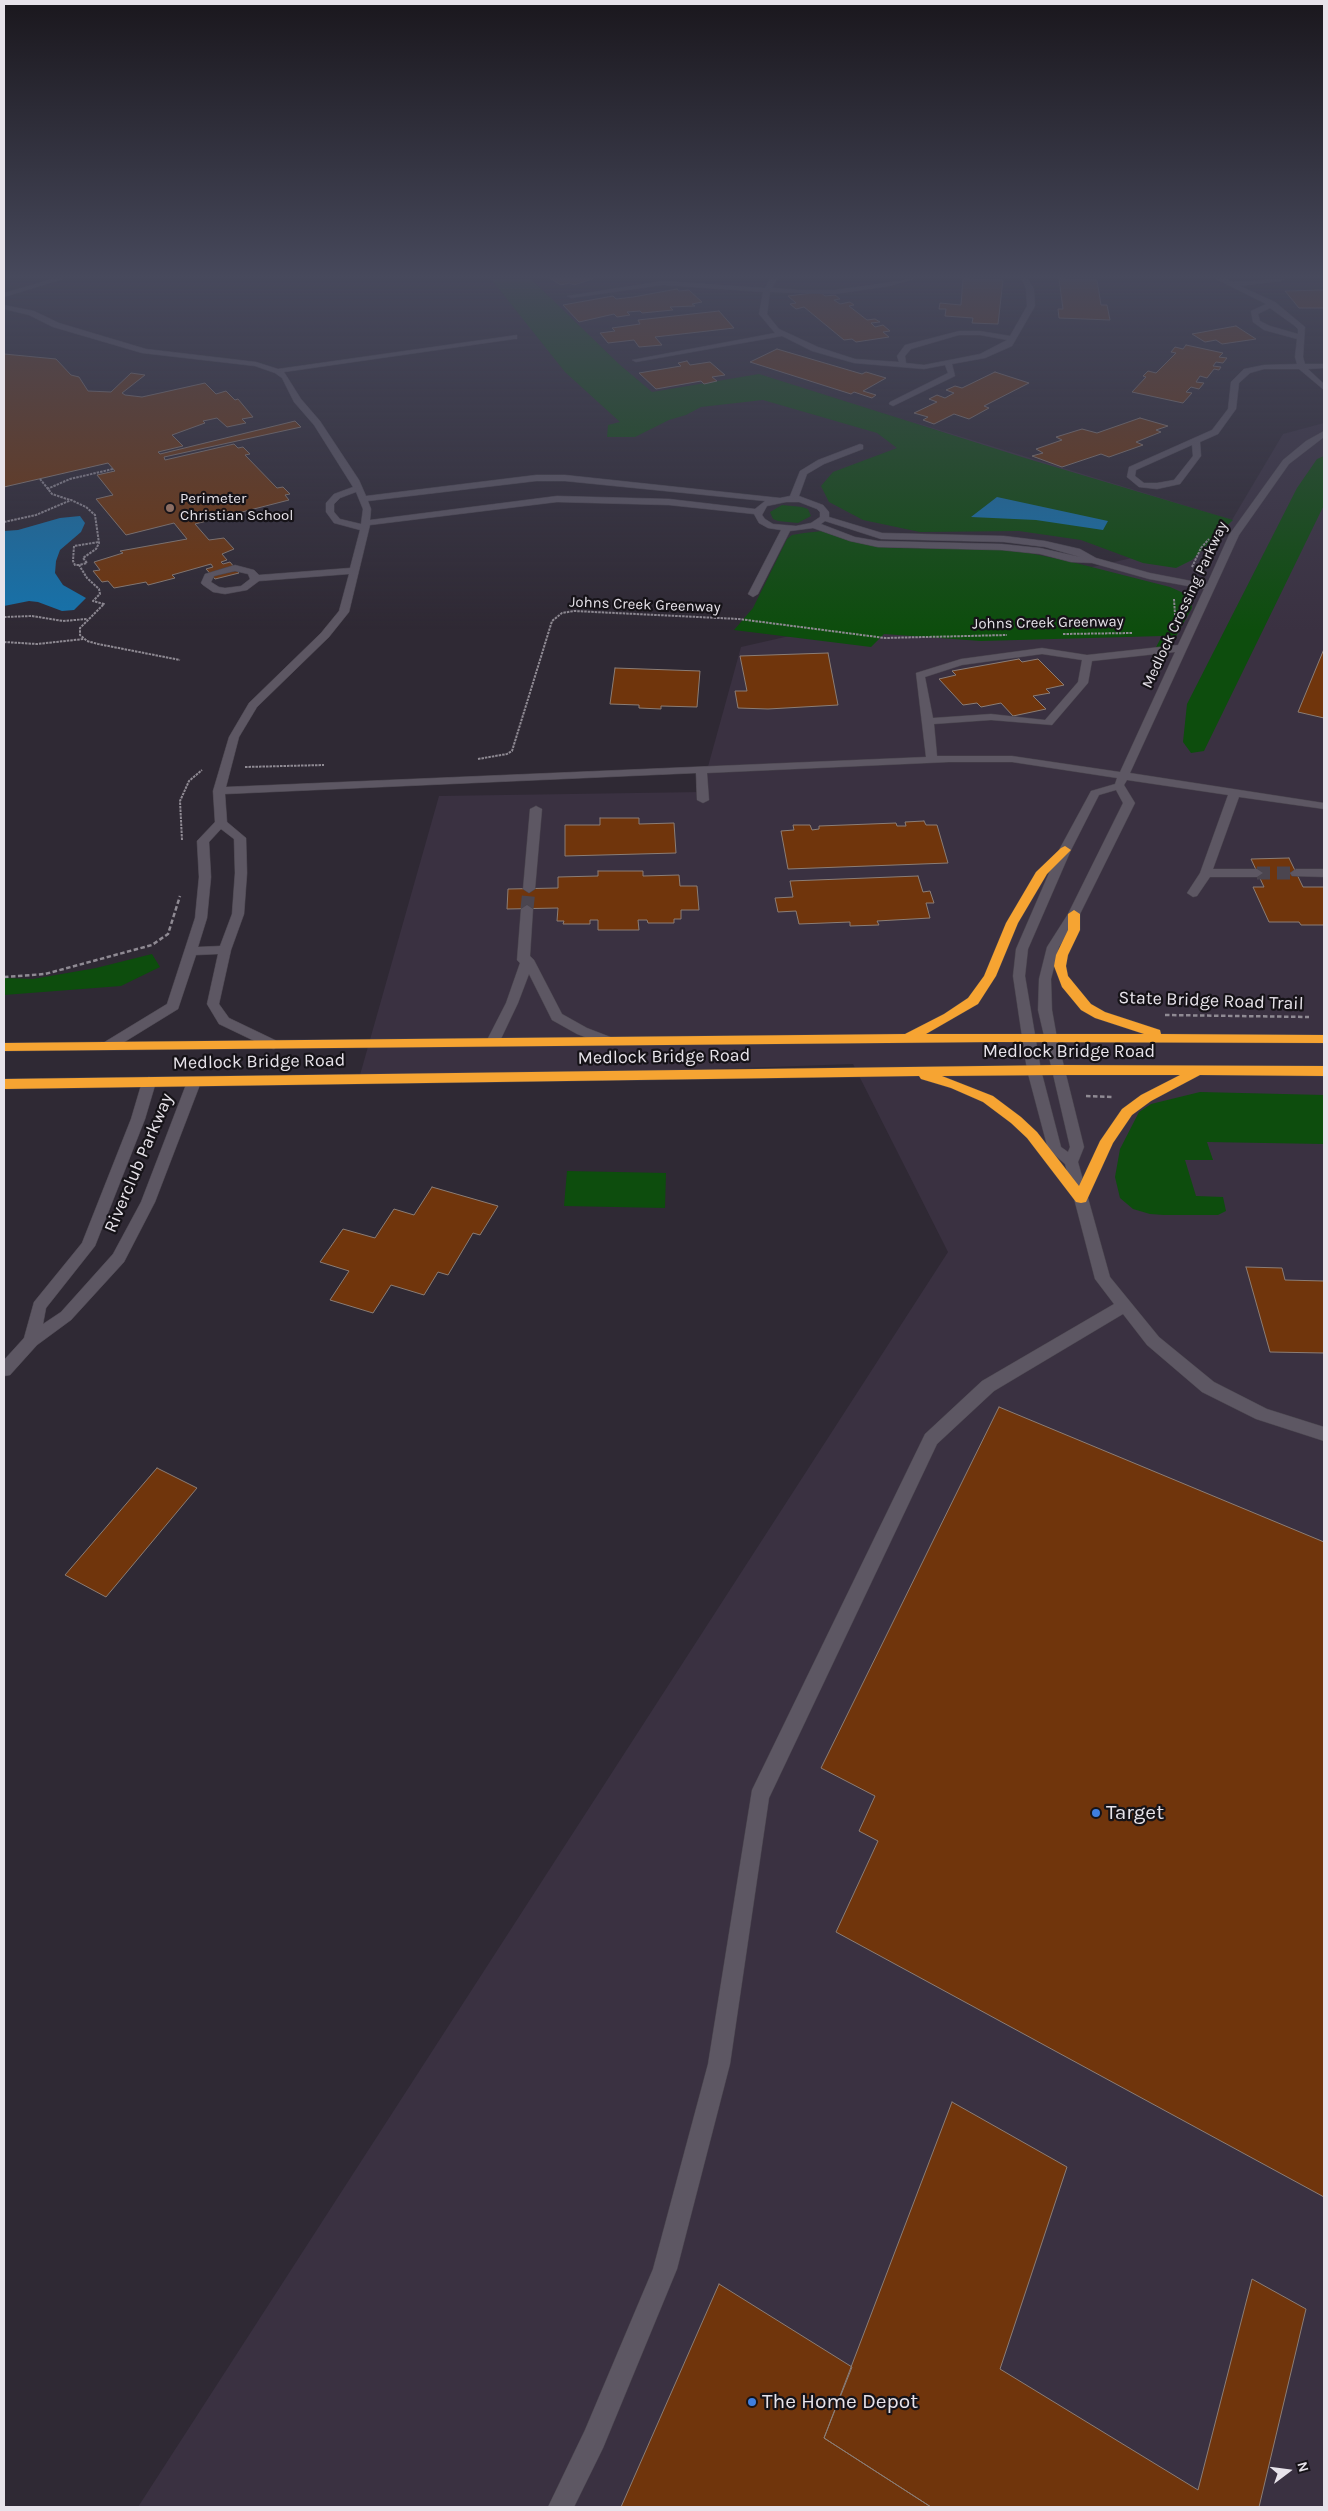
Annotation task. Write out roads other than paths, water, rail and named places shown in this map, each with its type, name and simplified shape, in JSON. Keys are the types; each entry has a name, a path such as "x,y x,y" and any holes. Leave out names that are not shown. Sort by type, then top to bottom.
{"highway":[{"path":"906,1039 949,1017 973,1001 990,976 1012,923 1042,872 1065,850"},
{"path":"1074,914 1074,930 1062,956 1060,966 1062,976 1068,987 1086,1007 1100,1016 1134,1028 1179,1038"},
{"name":"Medlock Bridge Road","path":"4,1047 1030,1038 1324,1039"},
{"name":"Medlock Bridge Road","path":"4,1084 1034,1070 1324,1071"},
{"path":"912,1072 956,1085 988,1099 1032,1135 1081,1198 1108,1141 1127,1112 1154,1093 1201,1070"}],"street":[{"path":"274,1045 224,1020 213,1004 225,950 238,914 241,873 240,838 221,823 219,791 234,737 253,705 325,635 344,612 356,571 366,526 367,510 358,488 317,423 295,396"},
{"path":"893,404 908,396"},
{"path":"1196,440 1197,456 1177,482 1157,486 1142,485 1131,477 1132,469 1196,440 1215,432 1232,409 1233,396"},
{"name":"Medlock Crossing Parkway","path":"1121,780 1234,535 1286,462 1309,442 1324,434"},
{"path":"794,499 803,473 821,462 860,447"},
{"path":"358,488 337,496 330,503 330,512 337,521 366,526 536,478 561,488 758,512"},
{"path":"363,498 464,498 561,488 779,500 794,499 811,502 825,512 824,518 814,525 786,529 762,521 758,512"},
{"path":"758,512 764,504 779,500"},
{"path":"824,518 881,536 1004,539 1045,544 1077,551 1093,560"},
{"path":"814,525 853,539 878,544 1002,547 1040,551 1071,559 1093,560 1149,576 1210,587"},
{"path":"753,594 786,529"},
{"path":"255,578 356,571"},
{"path":"932,760 920,675 961,662 1042,651 1087,658 1183,648"},
{"path":"928,721 991,717 1048,723 1083,683 1087,658"},
{"path":"219,791 932,760 1012,759 1121,780 1324,806"},
{"path":"701,770 703,800"},
{"path":"1121,780 1095,793 1065,850 1022,949 1019,976 1034,1070 1055,1149 1071,1162 1103,1280 1153,1341 1208,1387 1262,1414 1324,1434"},
{"path":"1071,1162 1077,1147 1050,1038 1045,1010 1045,979 1048,960 1053,947 1074,914 1129,804 1121,780"},
{"path":"1193,893 1206,873 1234,794"},
{"path":"529,888 536,809"},
{"path":"108,1046 173,1006 201,918 205,877 203,841 221,823"},
{"path":"1206,873 1257,873"},
{"path":"1296,873 1324,873"},
{"path":"523,960 527,908"},
{"path":"191,951 225,950"},
{"path":"493,1042 512,1003 528,960 557,1017 582,1031 608,1041"},
{"name":"Riverclub Parkway","path":"31,1341 39,1306 88,1246 138,1119 149,1082"},
{"name":"Riverclub Parkway","path":"4,1370 31,1341 66,1316 119,1258 148,1202 194,1082"},
{"path":"561,2507 594,2439 665,2269 719,2064 759,1797 799,1711 931,1439 988,1386 1124,1306"}],"water":[{"path":"997,497 1108,521 1103,530 1036,520 971,517"},
{"path":"80,516 85,523 81,532 60,550 56,561 55,573 63,585 86,598 74,610 62,611 38,602 29,601 4,606 4,531 18,530 60,518"}],"tunnel":[{"path":"1257,873 1296,873"},
{"path":"527,909 529,889"}],"place":[{"name":"Perimeter Christian School","path":"170,508"},
{"name":"Target","path":"1096,1813"},
{"name":"The Home Depot","path":"752,2402"}]}
